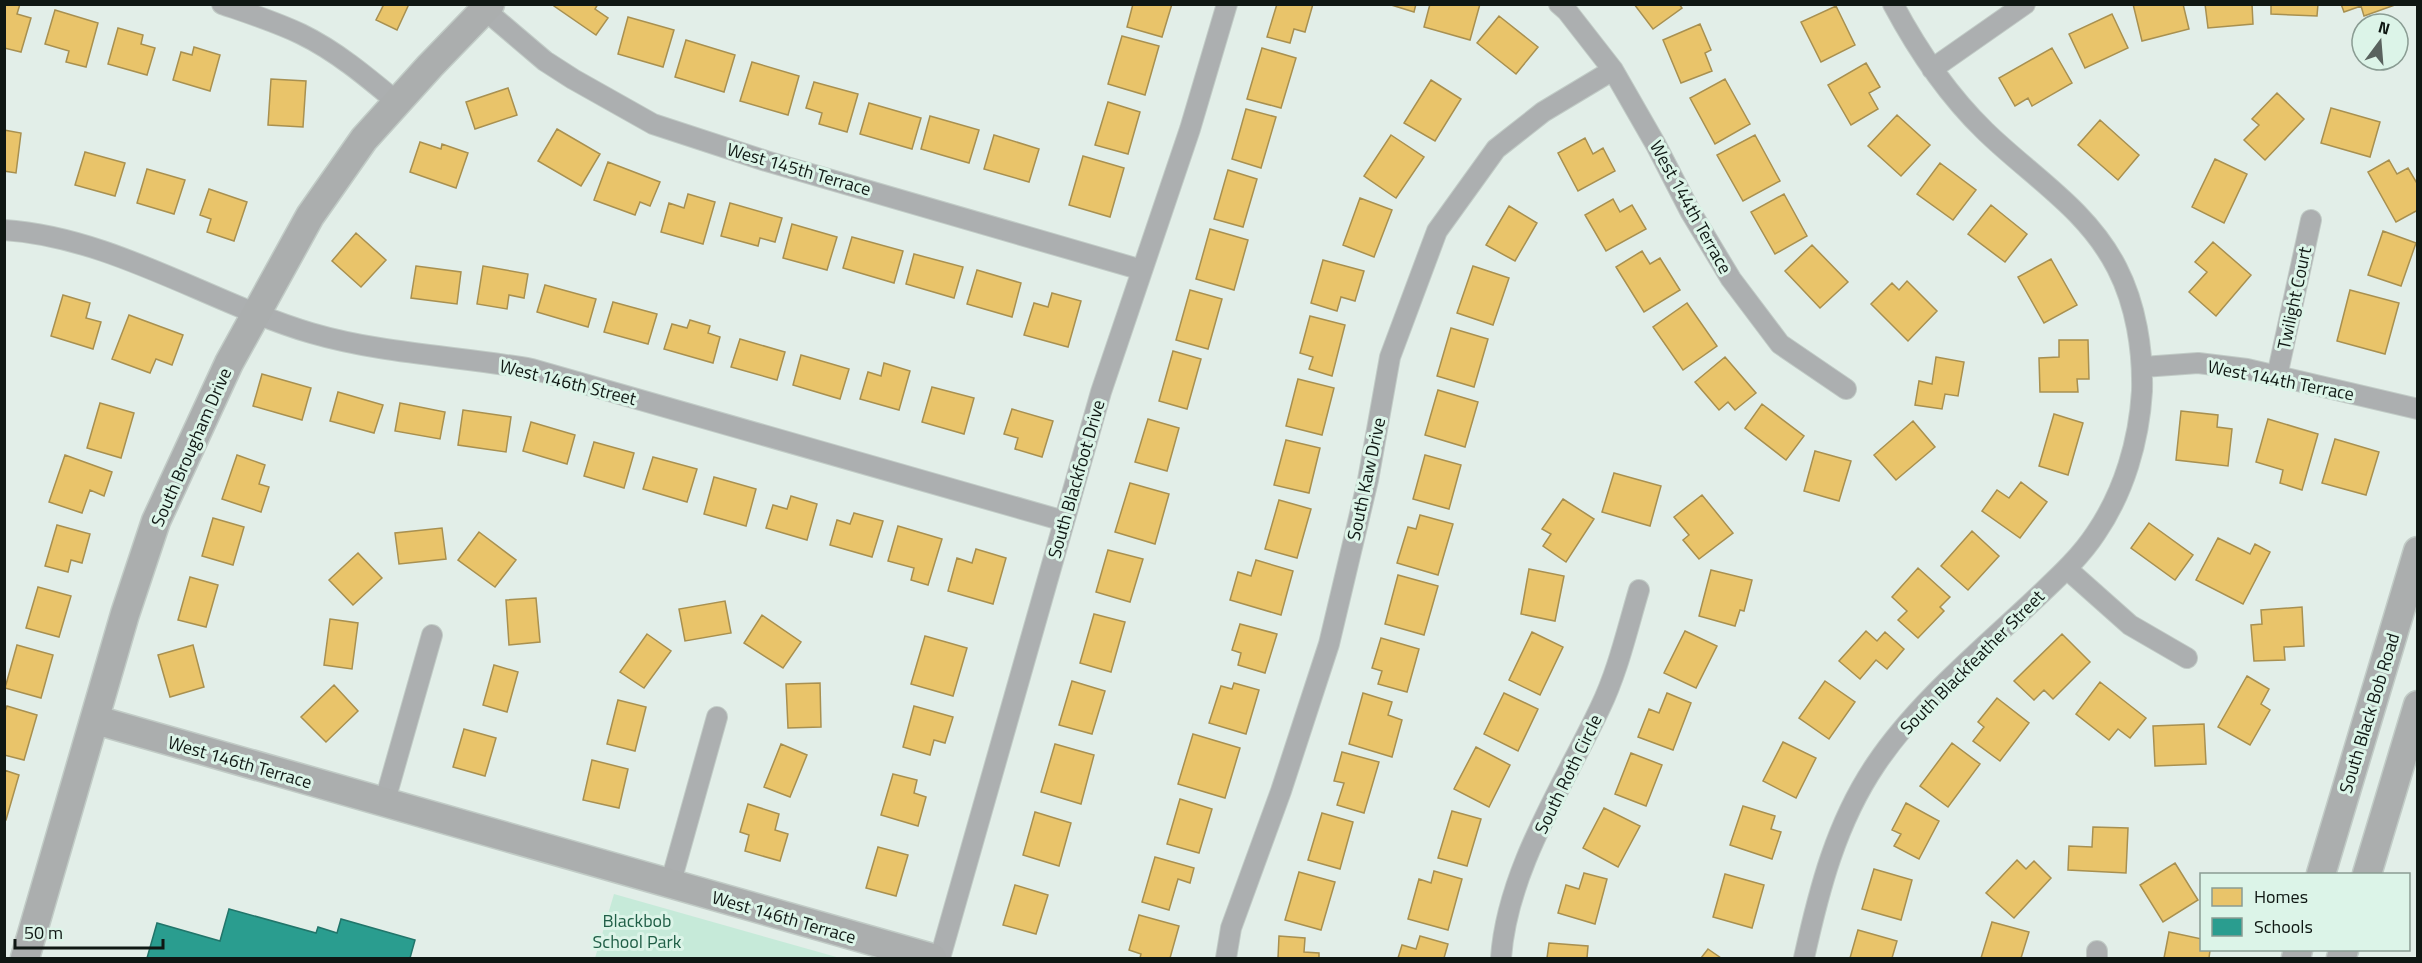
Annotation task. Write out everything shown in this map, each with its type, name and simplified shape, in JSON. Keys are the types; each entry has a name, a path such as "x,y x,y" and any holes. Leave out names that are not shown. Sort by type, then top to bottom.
{"street":[{"path":"222,4 246,8 316,42 358,70 397,102"},
{"name":"South Blackfoot Drive","path":"940,958 1101,392 1190,129 1227,4"},
{"name":"West 144th Terrace","path":"1559,4 1567,11 1612,70 1656,145 1690,211 1731,279 1780,344 1846,388"},
{"name":"South Blackfeather Street","path":"1803,958 1826,867 1856,797 1877,763 1940,690 2067,568 2094,536 2108,515 2122,483 2132,454 2141,411 2143,367 2135,321 2125,285 2106,248 2073,208 1985,132 1959,104 1911,38 1893,4"},
{"path":"1932,69 2025,4"},
{"name":"West 145th Terrace","path":"487,7 554,67 653,124 765,161 1142,270"},
{"name":"South Brougham Drive","path":"26,958 125,614 156,521 229,363 310,216 364,140 487,7"},
{"name":"South Kaw Drive","path":"1226,958 1231,928 1281,791 1329,644 1368,480 1390,357 1437,231 1496,149 1543,112 1612,70"},
{"name":"Twilight Court","path":"2277,376 2311,220"},
{"name":"West 146th Street","path":"4,230 33,232 66,239 186,282 309,332 373,348 532,369 1064,521"},
{"name":"West 144th Terrace","path":"2143,367 2198,363 2247,369 2418,409"},
{"name":"South Black Bob Road","path":"2321,873 2418,551"},
{"path":"2067,568 2130,625 2187,658"},
{"name":"South Roth Circle","path":"1501,958 1514,894 1532,848 1601,705 1618,662 1639,590"},
{"path":"384,804 432,635"},
{"path":"2367,873 2418,705"},
{"path":"670,885 717,717"},
{"name":"West 146th Terrace","path":"96,720 384,804 932,958"}],"green space":[{"name":"Blackbob School Park","path":"614,894 840,958 595,958"}],"building: Homes":[{"path":"4,4 20,4 17,14 31,18 21,52 4,48"},
{"path":"379,4 409,4 397,30 376,20 383,6"},
{"path":"555,4 598,4 595,9 608,18 596,35 554,6"},
{"path":"1133,4 1172,4 1162,37 1127,27"},
{"path":"1277,4 1313,4 1305,32 1294,29 1290,43 1267,37"},
{"path":"1388,4 1416,4 1414,12"},
{"path":"1430,4 1480,4 1470,40 1424,27"},
{"path":"1634,4 1679,4 1682,8 1653,29"},
{"path":"2133,4 2183,4 2189,29 2142,41"},
{"path":"2205,4 2252,4 2253,24 2208,28"},
{"path":"2271,4 2318,4 2317,16 2271,14"},
{"path":"2341,4 2395,5 2375,12 2363,12 2361,6 2344,12"},
{"path":"1836,6 1855,45 1821,62 1801,22"},
{"path":"55,10 98,23 86,67 66,62 69,51 45,44"},
{"path":"2112,14 2128,48 2085,68 2069,34"},
{"path":"1499,16 1538,47 1516,74 1477,43"},
{"path":"628,17 674,30 663,67 618,54"},
{"path":"1700,24 1711,50 1705,53 1712,71 1681,83 1663,40"},
{"path":"118,28 143,35 141,44 155,48 147,75 108,64"},
{"path":"1122,36 1159,46 1145,95 1108,84"},
{"path":"686,40 735,55 724,92 675,77"},
{"path":"194,47 220,55 210,91 173,80 181,52 192,55"},
{"path":"1262,48 1296,58 1281,108 1247,99"},
{"path":"2052,48 2072,83 2032,106 2028,98 2015,106 1999,78"},
{"path":"752,62 799,76 788,115 740,101"},
{"path":"1866,63 1880,87 1869,93 1878,109 1851,125 1828,85"},
{"path":"271,79 306,81 303,127 268,125"},
{"path":"1725,79 1750,124 1715,144 1690,98"},
{"path":"1431,80 1461,99 1435,141 1404,123"},
{"path":"814,82 858,94 847,132 819,124 822,113 806,108"},
{"path":"508,88 517,115 475,129 466,102"},
{"path":"2277,93 2304,119 2265,160 2244,140 2259,125 2252,119"},
{"path":"1108,102 1140,112 1128,154 1095,145"},
{"path":"869,103 921,118 912,149 860,134"},
{"path":"2331,108 2380,122 2370,157 2321,143"},
{"path":"1246,109 1276,117 1261,168 1232,159"},
{"path":"1897,115 1930,145 1901,176 1868,146"},
{"path":"930,116 979,130 969,163 921,149"},
{"path":"2100,120 2139,155 2118,180 2078,145"},
{"path":"557,129 600,154 581,186 538,161"},
{"path":"4,130 21,133 16,173 4,171"},
{"path":"994,135 1039,149 1029,182 984,169"},
{"path":"1391,135 1424,157 1396,198 1364,176"},
{"path":"1755,135 1780,181 1743,201 1717,155"},
{"path":"1585,138 1593,154 1603,148 1615,171 1578,191 1558,153"},
{"path":"420,142 441,149 442,144 468,153 456,188 410,172"},
{"path":"85,152 125,163 115,196 75,185"},
{"path":"1083,156 1124,168 1110,217 1069,205"},
{"path":"2215,159 2247,174 2224,223 2192,207"},
{"path":"2389,160 2397,174 2408,168 2418,185 2418,210 2396,222 2368,172"},
{"path":"608,162 660,182 650,206 640,202 635,215 594,200"},
{"path":"1940,163 1976,190 1953,220 1917,194"},
{"path":"147,169 185,180 174,214 137,203"},
{"path":"1228,170 1257,179 1243,227 1214,219"},
{"path":"209,189 247,202 234,241 207,232 211,219 200,215"},
{"path":"688,194 715,202 703,244 661,232 669,203 684,208"},
{"path":"1784,194 1807,236 1775,254 1751,212"},
{"path":"1360,198 1392,210 1374,257 1343,245"},
{"path":"1613,199 1620,212 1632,205 1646,229 1606,251 1585,215"},
{"path":"730,203 782,218 775,242 760,238 758,246 721,236"},
{"path":"1991,205 2027,234 2005,262 1968,234"},
{"path":"1509,206 1537,223 1515,261 1486,245"},
{"path":"792,224 837,237 827,270 783,258"},
{"path":"1210,229 1248,240 1234,290 1196,279"},
{"path":"2383,231 2416,243 2401,286 2368,275"},
{"path":"356,233 386,260 361,287 332,261"},
{"path":"852,237 903,251 894,283 843,268"},
{"path":"2213,242 2251,275 2216,316 2189,292 2207,272 2195,262"},
{"path":"1812,245 1848,282 1820,308 1785,271"},
{"path":"1642,251 1650,264 1660,258 1680,290 1644,312 1616,267"},
{"path":"914,254 963,267 954,298 906,284"},
{"path":"2051,259 2077,305 2044,323 2018,277"},
{"path":"1323,260 1364,271 1355,301 1341,297 1337,311 1311,303"},
{"path":"416,266 461,272 457,304 411,298"},
{"path":"483,266 528,274 524,298 509,295 507,309 477,304"},
{"path":"1473,266 1509,278 1493,325 1457,313"},
{"path":"977,270 1021,283 1012,317 967,304"},
{"path":"1907,281 1937,311 1908,341 1871,304 1892,283 1899,290"},
{"path":"545,285 596,299 588,327 537,312"},
{"path":"1190,290 1222,299 1208,349 1176,340"},
{"path":"2350,290 2399,303 2385,354 2337,341"},
{"path":"1052,293 1081,301 1068,347 1024,335 1034,303 1048,307"},
{"path":"63,295 90,303 86,318 101,322 93,349 51,336"},
{"path":"613,302 657,314 648,344 604,332"},
{"path":"1687,303 1717,346 1683,370 1653,327"},
{"path":"129,315 183,335 172,365 156,359 150,373 112,359"},
{"path":"1310,316 1345,325 1332,376 1309,369 1313,357 1300,353"},
{"path":"690,320 710,326 708,333 720,337 713,363 664,349 672,324 687,328"},
{"path":"1451,328 1488,339 1474,387 1437,376"},
{"path":"740,339 785,352 777,380 731,367"},
{"path":"2059,340 2088,340 2089,379 2077,379 2078,392 2040,392 2039,358 2059,357"},
{"path":"1173,351 1201,359 1187,409 1159,401"},
{"path":"801,355 849,369 840,399 793,385"},
{"path":"1725,357 1756,393 1735,410 1728,402 1719,410 1695,382"},
{"path":"1936,357 1964,362 1958,396 1945,394 1942,409 1915,405 1919,381 1932,384"},
{"path":"884,363 910,371 899,410 860,399 868,372 881,376"},
{"path":"262,374 311,388 302,420 253,406"},
{"path":"1298,379 1334,388 1322,435 1286,426"},
{"path":"932,387 974,398 964,434 922,422"},
{"path":"1438,390 1478,402 1465,447 1425,435"},
{"path":"338,392 383,405 374,433 330,421"},
{"path":"100,403 134,413 121,458 87,448"},
{"path":"400,403 445,412 440,439 395,431"},
{"path":"1762,404 1804,436 1786,460 1745,428"},
{"path":"1012,409 1053,421 1042,457 1015,449 1018,438 1004,434"},
{"path":"463,410 511,417 506,452 458,445"},
{"path":"2181,411 2218,415 2217,427 2232,429 2228,466 2176,460"},
{"path":"2054,414 2083,423 2068,475 2039,466"},
{"path":"1148,419 1179,428 1167,471 1135,462"},
{"path":"2268,419 2318,434 2302,490 2280,483 2283,470 2256,462"},
{"path":"1913,421 1935,447 1896,480 1874,455"},
{"path":"531,422 575,435 567,464 523,451"},
{"path":"2335,439 2379,452 2366,495 2322,483"},
{"path":"1286,440 1320,448 1309,493 1274,485"},
{"path":"594,442 634,453 624,488 584,476"},
{"path":"1815,451 1851,461 1839,501 1804,491"},
{"path":"65,455 112,472 104,496 90,490 82,513 49,502"},
{"path":"237,455 265,465 259,484 269,487 261,512 222,499"},
{"path":"1425,455 1461,465 1449,509 1413,499"},
{"path":"653,457 697,469 687,502 643,489"},
{"path":"1614,473 1661,486 1650,526 1602,512"},
{"path":"714,477 756,489 746,526 704,514"},
{"path":"2021,482 2047,502 2020,538 1982,511 1997,490 2009,498"},
{"path":"1130,483 1169,494 1155,544 1115,532"},
{"path":"1702,495 1733,533 1699,559 1683,540 1689,535 1674,517"},
{"path":"791,496 817,504 807,540 766,528 773,505 787,509"},
{"path":"1563,499 1594,519 1566,562 1543,546 1551,534 1542,529"},
{"path":"1279,500 1311,509 1297,558 1265,549"},
{"path":"854,513 883,521 872,557 830,545 837,520 850,524"},
{"path":"1420,515 1453,524 1438,575 1397,563 1408,527 1416,529"},
{"path":"213,518 244,527 233,565 202,556"},
{"path":"2149,523 2193,555 2175,580 2131,548"},
{"path":"57,525 90,534 82,563 71,560 68,572 45,566"},
{"path":"898,526 942,539 928,585 911,580 914,568 888,561"},
{"path":"442,528 446,559 399,564 395,533"},
{"path":"1972,531 1999,556 1968,590 1941,566"},
{"path":"479,532 516,560 495,587 458,560"},
{"path":"2218,538 2250,554 2255,544 2270,552 2243,604 2196,580"},
{"path":"976,549 1006,558 993,604 948,591 957,558 972,563"},
{"path":"1108,550 1143,559 1130,602 1096,592"},
{"path":"358,553 382,578 353,605 329,580"},
{"path":"1256,560 1293,571 1281,615 1230,600 1238,572 1251,576"},
{"path":"1918,568 1950,597 1940,607 1944,611 1918,638 1898,620 1907,611 1892,597"},
{"path":"1529,569 1564,576 1555,621 1521,614"},
{"path":"1711,570 1752,580 1744,611 1740,610 1735,626 1699,616"},
{"path":"1398,575 1438,586 1424,635 1385,624"},
{"path":"190,577 218,585 206,627 178,620"},
{"path":"38,587 71,596 59,637 26,628"},
{"path":"536,598 540,642 509,645 506,600"},
{"path":"725,601 731,633 685,641 679,609"},
{"path":"2302,607 2304,646 2284,647 2285,660 2254,661 2251,625 2262,624 2261,610"},
{"path":"1094,614 1125,622 1111,672 1080,663"},
{"path":"762,615 801,642 783,668 744,643"},
{"path":"330,619 358,623 352,669 324,665"},
{"path":"1240,624 1277,634 1265,673 1238,665 1241,653 1232,650"},
{"path":"1685,631 1717,646 1696,688 1664,673"},
{"path":"1866,631 1877,641 1885,632 1904,649 1887,669 1876,660 1860,679 1839,661"},
{"path":"1532,632 1563,647 1540,695 1509,680"},
{"path":"647,634 671,651 644,688 620,672"},
{"path":"2062,634 2090,662 2053,699 2044,690 2034,700 2014,681"},
{"path":"925,636 967,648 953,696 911,684"},
{"path":"1381,638 1419,649 1407,692 1378,684 1382,671 1372,668"},
{"path":"17,645 53,655 41,698 5,688"},
{"path":"193,645 204,687 170,697 158,655"},
{"path":"494,665 518,672 507,712 483,705"},
{"path":"2247,676 2269,689 2261,704 2270,710 2250,745 2218,727"},
{"path":"1072,681 1105,691 1092,734 1059,725"},
{"path":"1825,681 1855,702 1829,739 1799,718"},
{"path":"2100,682 2146,718 2130,738 2118,729 2109,740 2076,714"},
{"path":"820,683 821,727 788,728 786,684"},
{"path":"1234,683 1259,690 1246,734 1209,723 1221,686 1232,689"},
{"path":"334,685 358,711 326,742 301,717"},
{"path":"1363,693 1392,702 1388,715 1402,720 1392,757 1349,744"},
{"path":"1504,693 1538,709 1518,751 1484,734"},
{"path":"1667,693 1691,703 1673,750 1638,737 1649,709 1659,713"},
{"path":"1997,698 2029,723 2000,761 1973,741 1984,727 1978,722"},
{"path":"618,700 646,707 635,751 607,744"},
{"path":"7,706 37,715 24,760 4,755 4,714"},
{"path":"914,706 953,717 945,743 934,740 930,755 903,747"},
{"path":"2204,724 2206,764 2155,766 2153,726"},
{"path":"464,729 496,738 485,776 453,767"},
{"path":"1193,734 1240,748 1225,798 1178,784"},
{"path":"1783,742 1816,758 1796,798 1763,781"},
{"path":"1952,743 1980,764 1948,807 1920,786"},
{"path":"781,744 807,755 790,797 764,787"},
{"path":"1055,744 1094,755 1081,804 1041,792"},
{"path":"1476,747 1510,765 1489,807 1454,789"},
{"path":"1342,752 1379,762 1364,813 1337,805 1344,783 1334,781"},
{"path":"1631,753 1662,765 1646,806 1615,794"},
{"path":"592,760 628,769 619,808 583,800"},
{"path":"4,770 19,775 6,820 4,820"},
{"path":"893,774 917,780 914,793 926,797 918,826 881,815"},
{"path":"1180,799 1212,809 1199,853 1167,844"},
{"path":"1906,803 1939,821 1919,859 1894,846 1901,834 1892,830"},
{"path":"748,804 779,814 775,830 788,834 780,861 745,851 749,835 740,832"},
{"path":"1743,806 1775,816 1771,829 1781,832 1772,859 1730,845"},
{"path":"1604,808 1640,826 1618,867 1583,848"},
{"path":"1452,811 1481,819 1467,866 1438,858"},
{"path":"1035,812 1071,823 1059,866 1023,855"},
{"path":"1322,813 1353,822 1340,869 1308,860"},
{"path":"2093,827 2128,828 2126,873 2068,870 2069,846 2092,847"},
{"path":"878,847 908,855 896,896 866,888"},
{"path":"1155,857 1194,868 1190,883 1178,879 1169,910 1142,902"},
{"path":"2017,860 2026,869 2034,861 2051,878 2014,918 1986,893"},
{"path":"2175,863 2198,900 2163,922 2140,885"},
{"path":"1874,869 1912,880 1901,920 1862,909"},
{"path":"1434,871 1462,879 1448,930 1408,919 1419,879 1431,883"},
{"path":"1299,872 1335,882 1321,930 1285,920"},
{"path":"1584,873 1607,879 1595,924 1558,913 1566,885 1579,889"},
{"path":"1725,874 1764,885 1752,928 1713,917"},
{"path":"1015,885 1048,895 1036,934 1003,925"},
{"path":"1139,915 1179,926 1170,958 1140,958 1141,954 1129,950"},
{"path":"1992,922 2029,932 2021,958 1981,958"},
{"path":"1858,930 1897,941 1892,958 1850,958"},
{"path":"2169,932 2200,939 2200,951 2210,951 2209,958 2164,958"},
{"path":"1279,936 1305,938 1304,952 1319,953 1319,958 1278,958"},
{"path":"1420,936 1448,944 1444,958 1398,958 1402,945 1416,949"},
{"path":"1549,943 1588,946 1587,958 1547,958"},
{"path":"1708,949 1721,958 1701,958"}],"building: Schools":[{"path":"229,909 316,933 318,927 337,933 341,919 415,940 410,958 147,958 157,923 220,941"}]}
